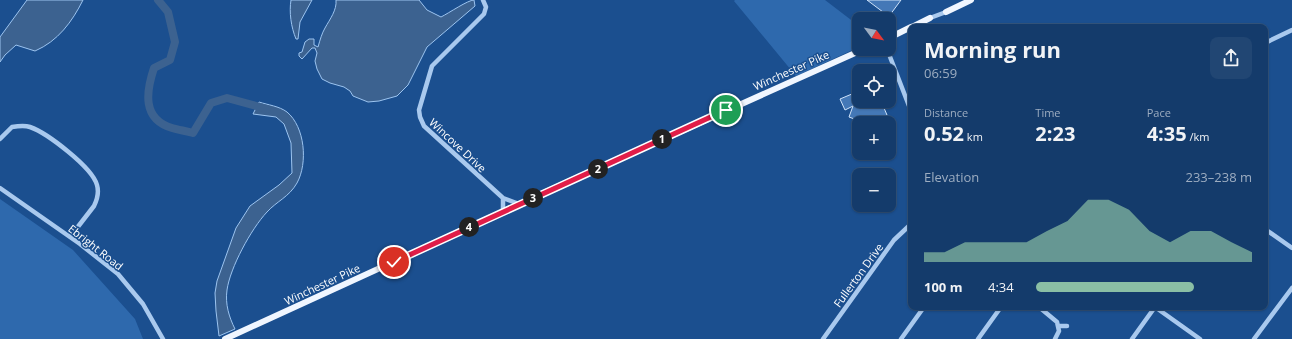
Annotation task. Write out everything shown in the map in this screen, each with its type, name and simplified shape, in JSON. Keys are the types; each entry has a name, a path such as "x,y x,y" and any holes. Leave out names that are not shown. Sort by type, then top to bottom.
{"main road":[{"path":"946,12 970,0"},
{"path":"917,24 930,18"},
{"path":"896,34 908,28"},
{"name":"Winchester Pike","path":"225,339 519,204 852,54"}],"street":[{"name":"Wincove Drive","path":"483,0 486,7 484,14 432,66 419,114 424,126 503,198 519,204"},
{"path":"930,18 946,12"},
{"path":"1268,42 1292,30"},
{"path":"890,56 908,103"},
{"path":"0,139 12,127 30,127 56,143 89,170 97,185 96,200 94,206 70,237"},
{"name":"Ebright Road","path":"0,188 106,264 131,288 147,310 162,339"},
{"path":"503,198 503,212"},
{"name":"Fullerton Drive","path":"823,339 894,240 908,227"},
{"path":"1268,231 1292,248"},
{"path":"1254,339 1292,288"},
{"path":"901,339 922,310"},
{"path":"978,339 999,310"},
{"path":"1042,310 1054,318 1059,326 1059,331 1055,339"},
{"path":"1132,339 1153,310"},
{"path":"1159,310 1200,339"},
{"path":"1059,326 1067,326"}],"shaded area":[{"path":"27,0 83,0 64,30 51,42 35,51 16,45 0,62 0,37"},
{"path":"291,0 312,0 300,22 298,39 296,39 294,34 290,14"},
{"path":"336,0 419,0 427,10 441,17 463,4 474,0 475,6 427,47 408,85 397,96 379,101 368,102 353,96 350,91 344,87 322,79 315,61 317,53 315,48 312,48 302,59 299,56 305,42 309,39 314,39 314,45 318,47 323,32 334,11"},
{"path":"825,0 852,21 852,50 796,76 734,1"},
{"path":"259,102 281,108 293,119 301,136 303,146 303,166 294,188 261,219 242,249 232,271 227,290 228,310 235,329 219,336 215,293 217,281 236,228 250,206 279,185 292,173 291,143 284,124 276,117 253,114"},
{"path":"0,199 73,250 135,319 143,339 0,339"}],"building":[{"path":"867,0 901,0 892,12 883,12"},
{"path":"852,94 852,106 845,110 840,99"},
{"path":"852,108 884,108 887,115 852,116 852,118 849,117"}],"waterway":[{"path":"158,0 168,12 175,42 170,60 154,68 151,77 148,95 151,111 155,118 162,124 172,128 193,133 211,103 227,98 267,109"}],"route":[{"path":"394,262 726,110"}]}
